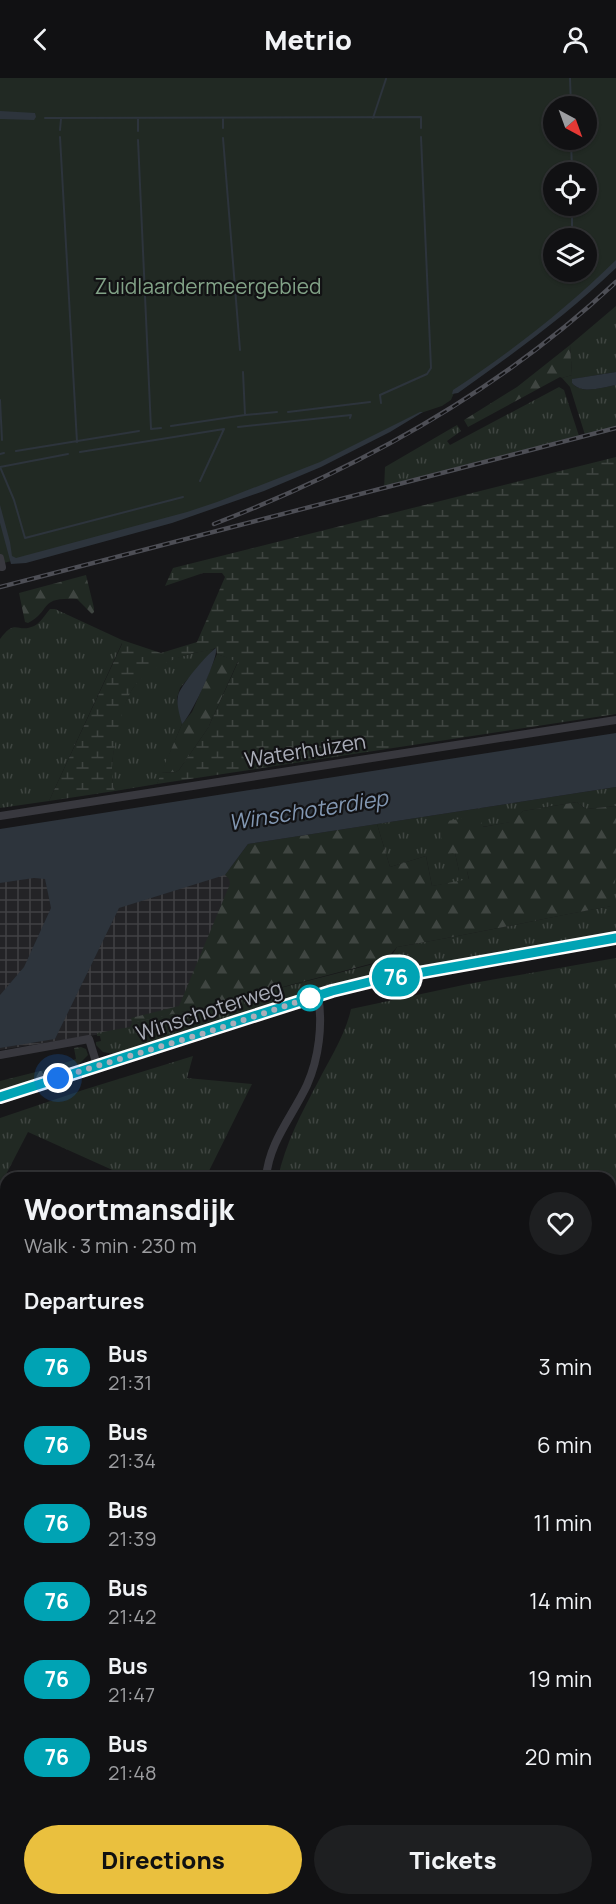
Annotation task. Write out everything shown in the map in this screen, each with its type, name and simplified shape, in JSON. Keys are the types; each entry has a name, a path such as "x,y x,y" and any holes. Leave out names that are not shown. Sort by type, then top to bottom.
{"main road":[{"name":"Winschoterweg","path":"0,1097 318,995 373,981 616,938"}],"street":[{"path":"0,558 2,567"},
{"name":"Waterhuizen","path":"0,816 616,720"},
{"path":"266,1172 275,1141 306,1087 314,1065 321,1019 318,995"},
{"path":"0,1055 89,1039 98,1065"}],"shaded area":[{"path":"0,864 238,868 179,1017 133,1029 0,1050"}],"green space":[{"name":"Zuidlaardermeergebied","path":"0,78 616,78 616,264 597,281 597,228 543,228 543,282 596,282 541,330 455,391 451,400 442,406 415,415 325,462 199,512 0,564"},
{"path":"616,306 616,372 573,379 572,383 581,389 616,385 616,430 586,438 570,387 562,378 572,375 570,345"},
{"path":"570,345 572,375 560,377 468,427 464,420 517,387"},
{"path":"559,387 564,390 580,439 384,490 385,467 457,425 461,431 447,441 450,445"},
{"path":"616,457 616,714 157,784 161,773 179,770 208,728 238,662 217,654 216,648 188,655 155,668 145,675 130,693 121,719 113,756 115,791 49,801 122,640 161,653 197,642 225,577 222,573 203,573 165,586 173,568"},
{"path":"86,575 94,608 92,614 77,599 64,599 51,602 36,618 28,623 25,622 19,593"},
{"path":"50,609 55,609 122,640 122,643 49,801 0,808 0,639 13,627 34,626"},
{"path":"214,649 180,688 177,698 182,724 157,784 115,791 112,770 116,736 121,714 137,683 160,665"},
{"path":"217,654 238,661 208,728 179,770 161,773 182,724 192,712"},
{"path":"616,787 616,806 586,809 577,802 523,811 511,822 482,827 455,853 459,871 467,871 469,880 432,886 426,856 390,867 377,824"},
{"path":"577,802 586,809 616,806 616,873 612,906 397,947 389,959 226,1002 132,1023 131,1018 179,1006 230,884 225,875 248,844 377,824 390,867 426,856 432,886 469,879 467,871 459,871 455,853 443,855 440,822 479,816 483,827 510,822 523,811"},
{"path":"615,873 616,935 396,971 331,986 330,984 115,1054 103,1052 96,1045 96,1042 101,1041 97,1033 130,1027 132,1023 226,1002 389,960 397,947 611,906"},
{"path":"616,958 616,1172 416,1172 405,1170 280,1172 295,1128 341,1038 351,1009 468,984"},
{"path":"74,1048 86,1049 88,1055 78,1065 0,1092 0,1081 76,1059"},
{"path":"193,1056 187,1078 252,1084 208,1172 117,1172 28,1132 7,1172 0,1172 0,1118"}],"water":[{"path":"0,111 35,113 36,117 34,120 0,119"},
{"path":"616,260 616,268 559,318 458,393 452,394 453,390 496,361 558,313 593,282 597,282 597,278"},
{"path":"616,372 616,385 581,389 572,383 572,379"},
{"path":"423,412 390,432 321,467 264,491 172,523 26,563 11,564 0,523 0,505 12,556 16,558 217,502 320,462"},
{"path":"216,648 213,663 203,687 182,724 178,710 178,696 194,670"},
{"name":"Winschoterdiep","path":"616,733 616,787 248,844 225,875 119,908 55,1039 0,1048 0,995 24,967 51,908 45,879 34,878 0,883 0,829"}],"waterway":[{"path":"570,78 571,96"},
{"path":"373,118 386,79"},
{"path":"45,118 421,117 421,128"},
{"path":"138,118 138,131"},
{"path":"223,118 223,128"},
{"path":"60,130 61,119"},
{"path":"60,137 77,442"},
{"path":"381,403 380,395 427,374 431,368 421,137"},
{"path":"223,138 240,350"},
{"path":"138,140 151,429 161,428"},
{"path":"571,150 572,162"},
{"path":"572,216 572,228"},
{"path":"243,372 245,415"},
{"path":"0,400 2,440"},
{"path":"288,412 370,402"},
{"path":"171,426 277,412"},
{"path":"238,427 351,415 350,418"},
{"path":"80,452 224,429 200,481"},
{"path":"16,451 139,431"},
{"path":"0,454 4,453"},
{"path":"68,454 0,467 14,500 25,538 183,497"}],"railway":[{"path":"214,524 323,477 427,422 525,358 616,282"},
{"path":"0,587 616,428"}],"bus line":[{"name":"76","path":"0,1097 332,991 373,981 616,938"}],"route":[{"path":"58,1078 318,995 310,998"}]}
